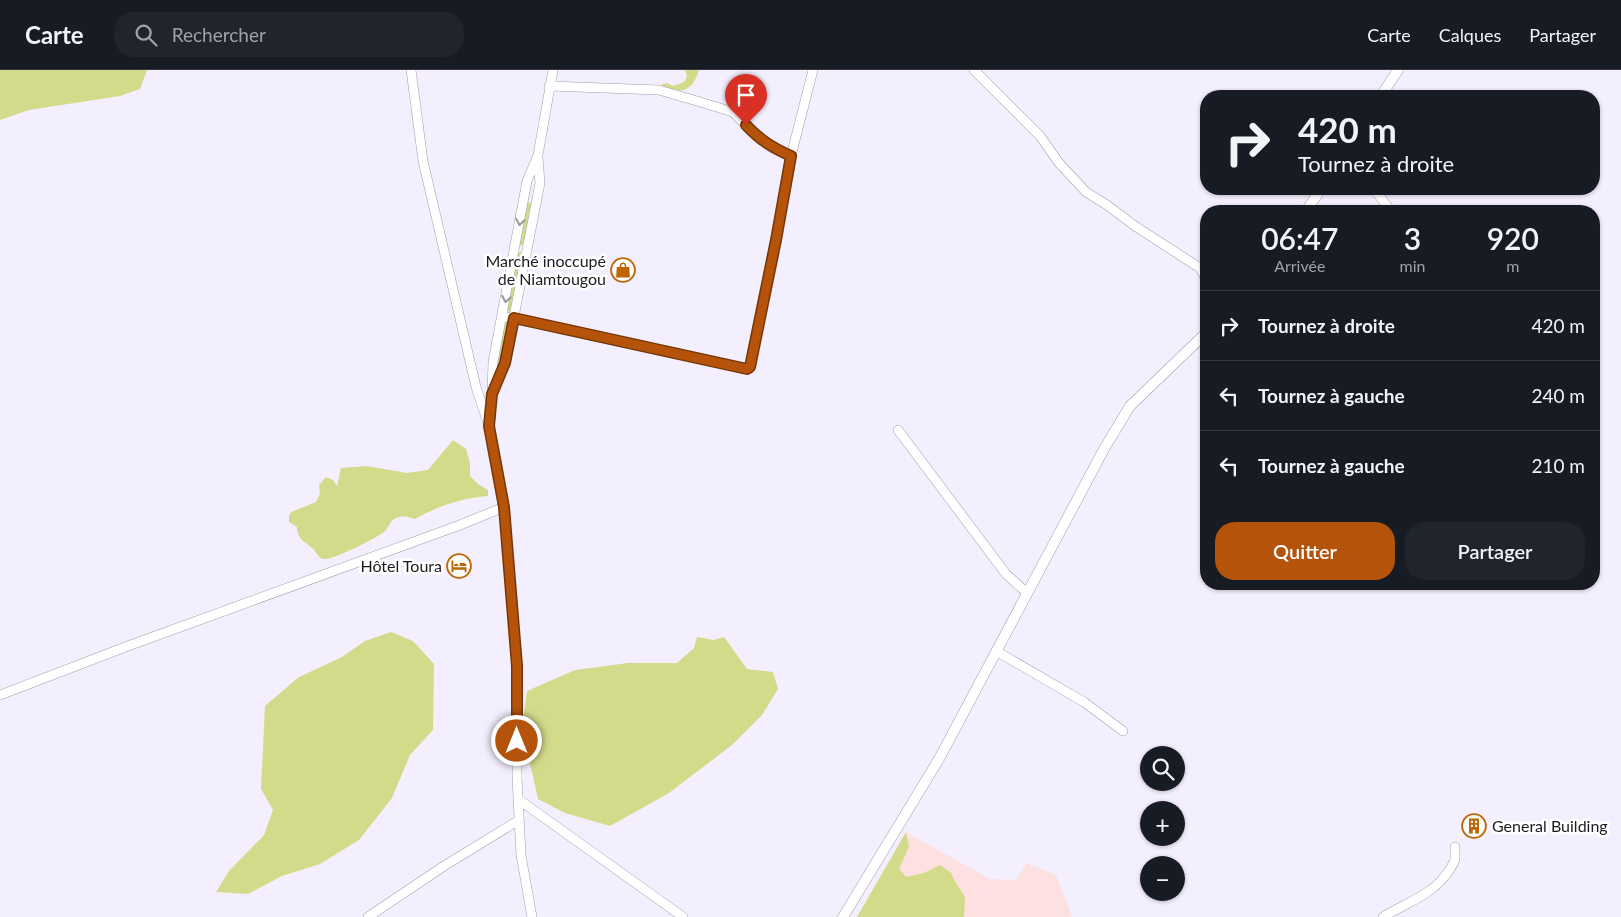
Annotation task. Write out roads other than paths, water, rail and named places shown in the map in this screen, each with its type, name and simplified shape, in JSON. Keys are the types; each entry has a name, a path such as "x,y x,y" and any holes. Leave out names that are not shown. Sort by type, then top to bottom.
{"main road":[{"path":"1385,90 1398,70"},
{"path":"844,917 939,759 1104,450 1130,406 1200,339"}],"street":[{"path":"411,70 423,161 476,388 489,426 504,507 517,666 518,799 521,855 532,917"},
{"path":"489,426 493,362 516,248 524,196 538,154 553,70"},
{"path":"502,316 747,369 750,367 791,156 813,70"},
{"path":"974,70 1040,136 1060,163 1086,192 1107,204 1135,226 1200,268"},
{"path":"549,86 659,90 733,112 759,139 774,149 791,156"},
{"path":"492,394 505,363 537,200 540,183 538,154"},
{"path":"1379,195 1386,205"},
{"path":"524,196 537,200"},
{"path":"516,248 527,250"},
{"path":"898,430 1006,574 1027,593"},
{"path":"0,695 128,646 405,546 504,507"},
{"path":"996,651 1084,702 1123,731"},
{"path":"518,799 683,917"},
{"path":"368,917 444,866 519,820"},
{"path":"1383,917 1404,904 1419,899 1435,888 1448,873 1455,861 1454,847"}],"place":[{"name":"Marché inoccupé de Niamtougou","path":"623,270"},
{"name":"Hôtel Toura","path":"459,566"},
{"name":"General Building","path":"1474,826"}]}
